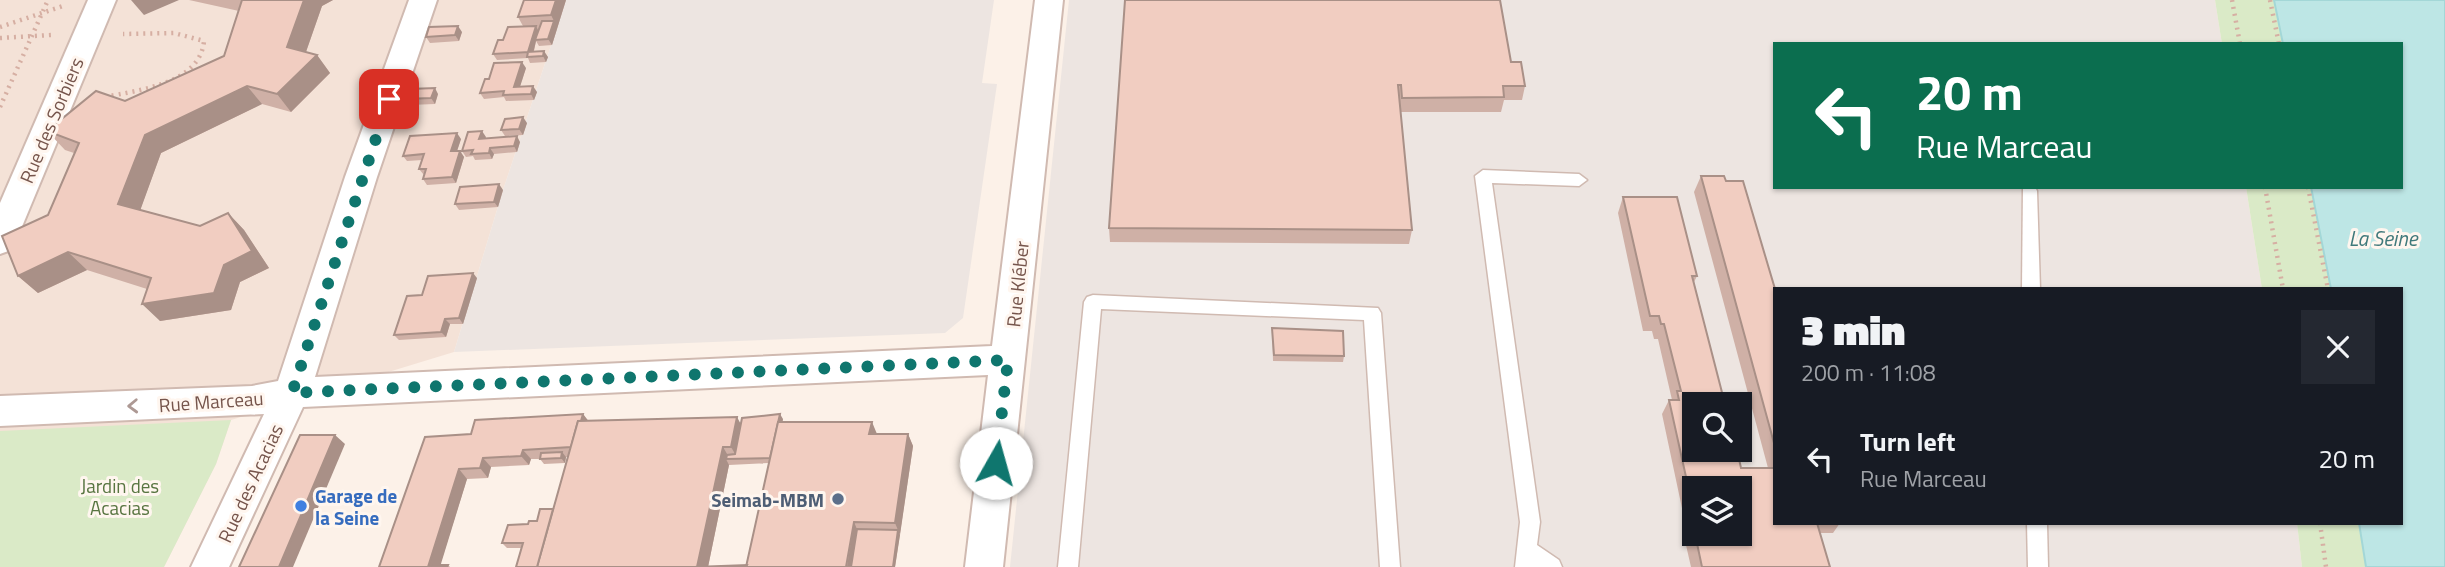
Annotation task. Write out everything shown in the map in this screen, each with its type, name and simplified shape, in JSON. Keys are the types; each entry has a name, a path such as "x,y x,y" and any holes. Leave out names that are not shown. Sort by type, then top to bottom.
{"street":[{"name":"Rue des Sorbiers","path":"0,241 102,0"},
{"name":"Rue des Acacias","path":"210,567 292,393 361,177 423,0"},
{"name":"Rue Kléber","path":"984,567 1049,0"},
{"name":"Rue Marceau","path":"0,411 252,401 292,393 1008,360"}],"lane":[{"path":"1552,567 1526,558 1530,522 1483,176 1579,180"},
{"path":"2029,191 2031,287"},
{"path":"1068,567 1093,302 1372,313 1390,567"},
{"path":"2037,525 2038,567"}],"path":[{"path":"0,107 48,0"},
{"path":"2232,0 2240,42"},
{"path":"2270,0 2279,42"},
{"path":"0,27 67,4"},
{"path":"0,38 173,31 190,34 204,41 205,51 199,64 184,74 158,85 59,106"},
{"path":"2265,189 2283,287"},
{"path":"2308,189 2328,287"},
{"path":"2320,525 2326,567"}],"shaded area":[{"path":"0,0 566,0 503,190 454,352 231,420 216,464 164,567 0,567"},
{"path":"566,0 994,0 982,83 997,84 963,318 945,333 454,352 503,190"},
{"path":"1069,0 2215,0 2222,42 1773,42 1773,189 2246,189 2262,287 1773,287 1773,525 2297,525 2302,567 1010,567"}],"green space":[{"path":"2215,0 2274,0 2283,42 2222,42"},
{"path":"2246,189 2311,189 2331,287 2262,287"},
{"name":"Jardin des Acacias","path":"231,420 216,464 164,567 0,567 0,431"},
{"path":"2297,525 2359,525 2366,567 2302,567"}],"water":[{"name":"La Seine","path":"2274,0 2445,0 2445,567 2366,567 2359,525 2403,525 2403,287 2331,287 2311,189 2403,189 2403,42 2283,42"}],"building":[{"path":"242,0 304,0 287,47 317,55 277,94 247,86 145,135 118,204 200,226 228,213 252,251 224,265 214,293 142,304 151,278 68,252 18,276 2,236 48,215 79,143 47,131 96,91 125,101 224,56"},
{"path":"524,0 556,0 551,15 518,17"},
{"path":"1125,0 1500,0 1511,62 1521,62 1525,86 1503,86 1504,97 1402,98 1401,85 1398,85 1412,230 1109,228"},
{"path":"542,21 554,21 548,39 535,40"},
{"path":"458,26 455,35 426,37 429,27"},
{"path":"536,26 528,52 493,54 498,40 503,40 508,27"},
{"path":"544,51 543,56 527,57 528,52"},
{"path":"522,62 514,87 533,86 531,94 503,95 504,91 480,93 485,79 489,79 494,63"},
{"path":"435,88 431,98 405,99 409,89"},
{"path":"523,117 519,129 501,130 505,119"},
{"path":"482,131 479,139 517,136 514,146 490,148 489,153 471,154 473,150 462,151 468,132"},
{"path":"457,133 451,151 460,151 452,177 423,179 426,169 419,169 424,154 403,156 410,136"},
{"path":"1701,176 1724,176 1726,181 1743,181 1774,287 1773,439"},
{"path":"499,184 494,202 455,204 460,187"},
{"path":"1623,197 1677,197 1697,276 1692,276 1722,392 1682,392 1682,459 1669,400 1679,400 1677,391 1681,391 1664,324 1661,324 1659,316 1650,316"},
{"path":"473,273 459,318 445,319 441,332 394,335 407,296 422,295 428,276"},
{"path":"1272,328 1343,331 1344,356 1274,355"},
{"path":"583,414 581,421 578,421 571,447 523,450 521,456 483,458 480,468 459,469 428,567 379,567 425,437 471,434 475,420"},
{"path":"780,414 770,458 726,459 727,455 735,454 742,418"},
{"path":"737,417 731,447 723,447 697,567 537,567 578,421"},
{"name":"Seimab-MBM","path":"778,422 872,422 869,434 908,434 895,523 854,522 846,567 746,567"},
{"path":"300,435 335,435 279,567 239,567"},
{"path":"562,452 561,458 540,459 541,453"},
{"path":"1683,462 1740,462 1741,468 1773,468 1773,525 1818,525 1830,567 1702,567 1698,546 1752,546 1752,476 1686,476"},
{"path":"540,509 553,509 537,567 516,567 523,543 502,543 508,525 537,521"},
{"path":"857,529 898,530 893,567 851,567"},
{"path":"747,565 746,567 694,567"}],"place":[{"name":"Seimab-MBM","path":"838,499"},
{"name":"Garage de la Seine","path":"301,506"}],"route":[{"path":"389,99 361,177 292,393 1008,360 996,463"}]}
